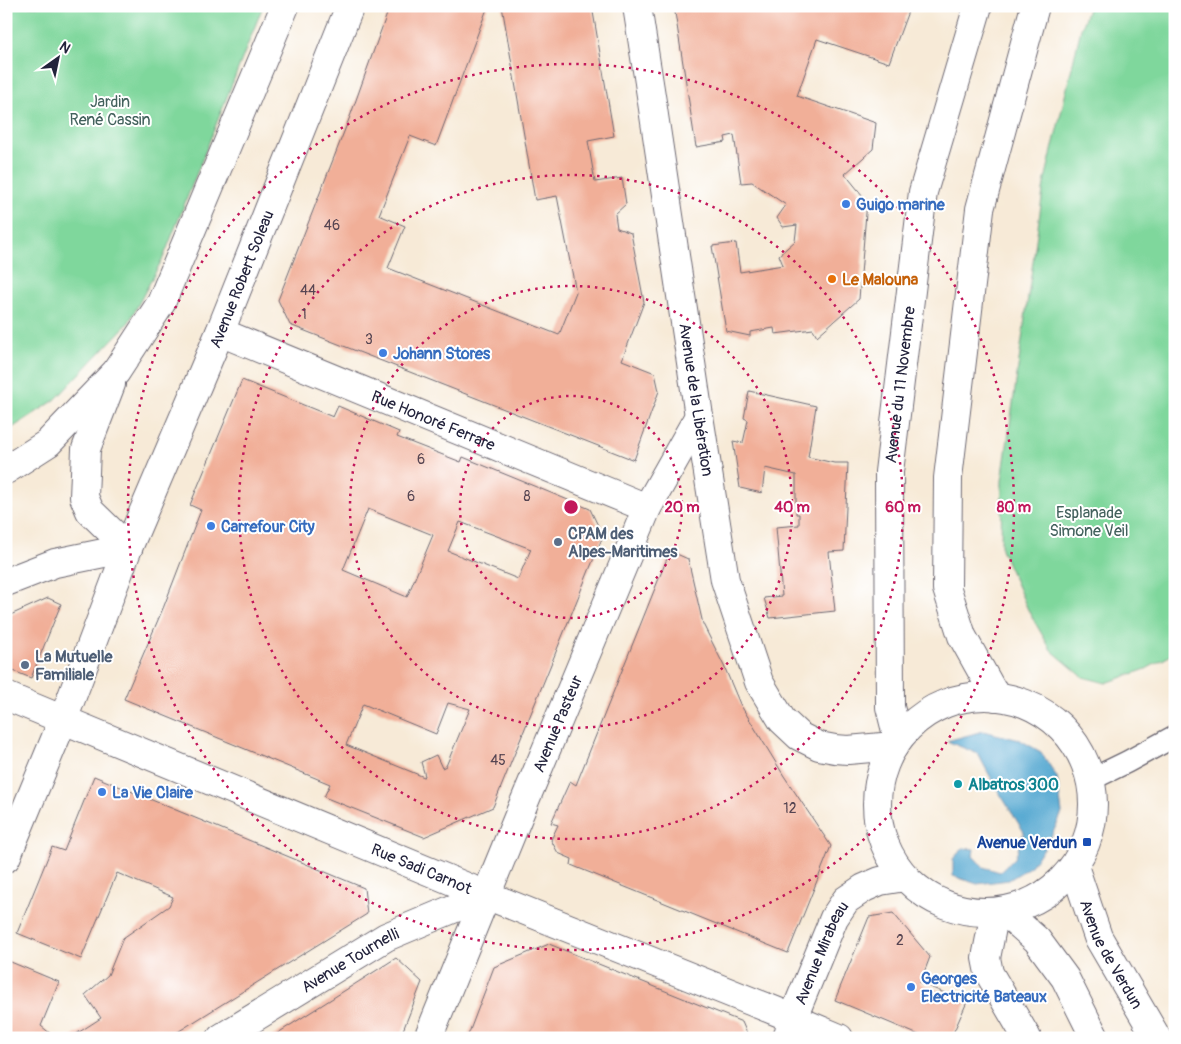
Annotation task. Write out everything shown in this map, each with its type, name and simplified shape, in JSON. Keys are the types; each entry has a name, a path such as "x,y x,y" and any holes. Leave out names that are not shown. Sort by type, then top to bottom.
{"street":[{"path":"6,470 48,442 116,372 161,304 285,6"},
{"name":"Avenue Robert Soleau","path":"6,858 63,720 128,548 220,332 350,6"},
{"name":"Avenue de la Libération","path":"637,6 725,580 759,682 782,720 800,736 819,746 848,750 896,743"},
{"name":"Avenue du 11 Novembre","path":"896,743 890,707 889,472 923,192 978,6"},
{"path":"996,697 962,636 947,589 948,478 980,209 1035,6"},
{"name":"Rue Honoré Ferrare","path":"220,332 647,508"},
{"path":"116,372 86,449 84,496 90,511 128,548"},
{"name":"Avenue Pasteur","path":"428,1038 647,508 699,416"},
{"path":"6,582 55,563 128,548"},
{"name":"Rue Sadi Carnot","path":"6,696 486,896 790,1028 839,1038"},
{"path":"969,697 996,697 1021,702 1043,713 1062,729 1076,748 1087,769 1090,780 1092,817 1087,842 1074,866 1055,887 1031,902 999,912 970,912 946,905 924,893 905,877 889,854 879,828 877,800 882,772 896,743 918,719 942,705 969,697"},
{"name":"Avenue de Verdun","path":"1074,866 1098,938 1157,1038"},
{"name":"Avenue Mirabeau","path":"790,1028 834,918 846,900 864,888 880,882 905,877"},
{"name":"Avenue Tournelli","path":"221,1038 386,937 486,896"},
{"path":"999,912 986,958 988,972 1027,1038"},
{"path":"999,912 1037,940 1065,978 1095,1038"}],"lane":[{"path":"1090,780 1175,736"}],"green space":[{"name":"Jardin René Cassin","path":"6,6 263,6 164,256 129,322 55,400 6,432"},
{"name":"Esplanade Simone Veil","path":"1089,6 1175,6 1175,653 1146,669 1106,683 1083,677 1051,650 1029,612 1001,549 1002,481 1044,184 1081,29"}],"water":[{"path":"983,731 1020,740 1041,752 1057,777 1062,813 1048,843 1031,866 1009,880 977,884 953,876 953,859 963,848 974,849 973,856 983,867 1000,872 1015,858 1024,832 978,754 947,741"}],"building":[{"path":"390,6 488,6 436,146 410,136 379,215 405,226 388,268 559,335 576,292 557,196 535,200 502,6 592,6 614,136 588,141 595,182 622,178 626,204 615,214 617,228 631,233 644,302 622,360 655,373 659,391 634,460 290,325 278,300 351,114"},
{"path":"674,6 910,6 889,63 817,39 797,96 876,123 873,149 845,174 867,201 859,299 817,336 813,329 775,334 774,328 750,332 750,336 726,331 712,246 736,243 740,272 783,265 779,255 795,241 797,225 783,227 777,218 786,205 752,182 741,183 734,135 725,137 726,142 696,147"},
{"path":"242,380 333,417 338,406 399,432 397,437 461,462 463,457 590,509 603,536 493,807 424,837 324,797 330,784 124,699 164,606 201,510 190,505","holes":["368,509 433,535 407,597 343,570","460,522 531,549 518,579 448,551","448,703 470,709 446,766 442,768 436,755 421,762 424,777 346,745 363,704 436,734"]},
{"path":"749,391 816,406 808,457 834,463 848,463 844,551 829,552 835,611 770,618 764,598 782,596 776,527 799,525 799,514 796,514 796,475 765,468 762,493 740,488 733,441 743,443 748,420 744,418"},
{"path":"670,551 688,559 703,624 740,704 784,776 831,846 788,953 571,865 572,859 558,853 551,840 558,825 551,823 570,781 576,785"},
{"path":"48,598 61,604 31,678 6,668 6,617"},
{"path":"94,776 364,888 367,914 168,1038 70,1038 101,1018 85,995 108,975 123,938 169,906 173,897 117,873 81,959 17,933 52,847 64,851"},
{"path":"893,913 930,957 920,983 967,1002 951,1038 926,1038 835,1000 869,917"},
{"path":"549,944 742,1022 749,1038 467,1038 494,967"},
{"path":"396,958 422,982 400,1038 347,1038 340,1033 336,1038 270,1038"},
{"path":"6,960 59,982 41,1026 56,1038 6,1038"}],"place":[{"name":"Guigo marine","path":"846,204"},
{"name":"Le Malouna","path":"832,279"},
{"name":"Johann Stores","path":"383,353"},
{"name":"Carrefour City","path":"211,526"},
{"name":"CPAM des Alpes-Maritimes","path":"558,542"},
{"name":"La Mutuelle Familiale","path":"25,665"},
{"name":"Albatros 300","path":"958,784"},
{"name":"La Vie Claire","path":"102,792"},
{"name":"Avenue Verdun","path":"1087,842"},
{"name":"Georges Electricité Bateaux","path":"911,987"}]}
